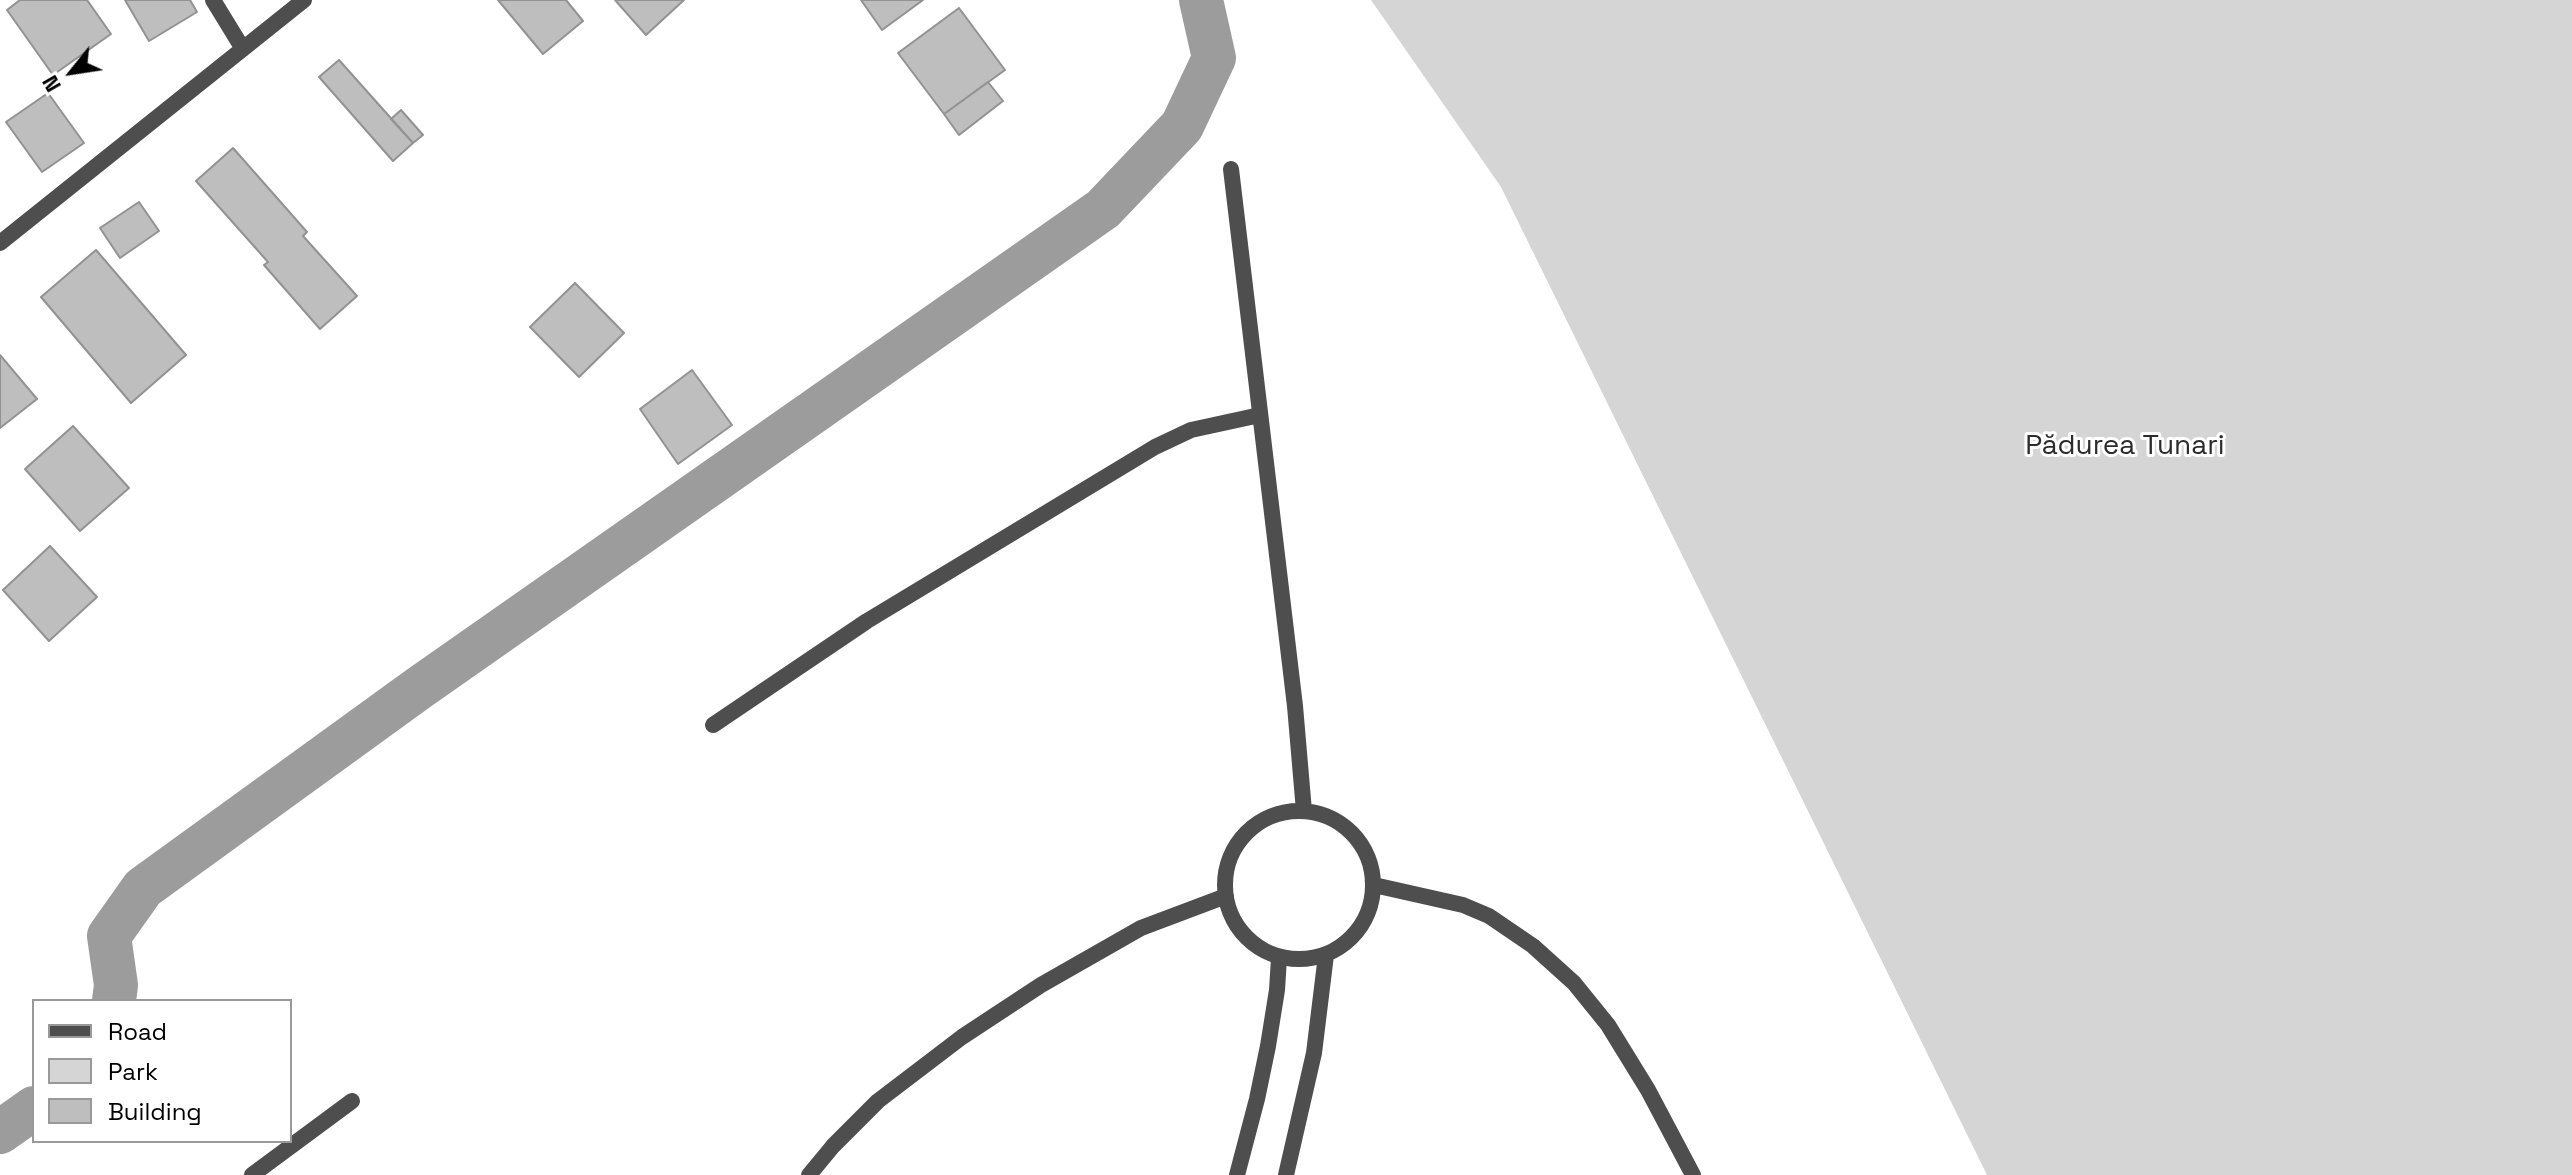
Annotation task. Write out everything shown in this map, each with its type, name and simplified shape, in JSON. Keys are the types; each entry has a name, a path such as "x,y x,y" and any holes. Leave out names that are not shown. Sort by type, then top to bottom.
{"street":[{"path":"213,0 243,49"},
{"path":"0,243 304,0"},
{"path":"1231,169 1295,706 1304,811"},
{"path":"713,725 867,621 1155,447 1191,430 1260,415"},
{"path":"1304,811 1326,815 1345,826 1360,843 1371,863 1374,885 1371,908 1361,928 1346,944 1326,955 1302,960 1279,958 1257,947 1239,930 1229,909 1225,885 1229,861 1240,840 1257,823 1279,813 1304,811"},
{"path":"1374,885 1463,905 1489,916 1533,946 1574,983 1608,1025 1648,1090 1693,1175"},
{"path":"809,1175 878,1101 962,1037 1041,985 1129,935 1226,896"},
{"path":"1286,1175 1314,1053 1326,955"},
{"path":"1237,1175 1268,1046 1279,958"},
{"path":"252,1175 352,1101"}],"green space":[{"name":"Pădurea Tunari","path":"1371,0 2572,0 2572,1175 1987,1175 1501,187"}],"building":[{"path":"20,0 87,0 111,34 53,75 7,10"},
{"path":"125,0 190,0 197,12 149,41"},
{"path":"498,0 566,0 583,21 543,54"},
{"path":"615,0 684,0 646,35"},
{"path":"861,0 923,0 882,30"},
{"path":"959,8 1005,70 944,114 898,53"},
{"path":"339,60 413,143 393,161 319,77"},
{"path":"988,82 1003,101 959,135 944,114"},
{"path":"48,93 84,143 42,172 6,122"},
{"path":"401,110 423,135 413,143 391,119"},
{"path":"233,148 307,232 303,236 357,296 320,329 264,265 268,262 196,181"},
{"path":"139,202 159,231 120,258 100,228"},
{"path":"96,250 186,355 131,403 41,297"},
{"path":"575,283 624,333 579,377 530,327"},
{"path":"0,355 37,399 0,428"},
{"path":"692,370 732,425 678,464 640,409"},
{"path":"73,426 129,488 80,531 25,469"},
{"path":"50,546 97,597 49,641 3,590"}],"waterway":[{"path":"114,999 116,985 109,936 143,888 419,688 1103,209 1182,126 1214,58 1201,0"},
{"path":"0,1132 32,1109"}]}
